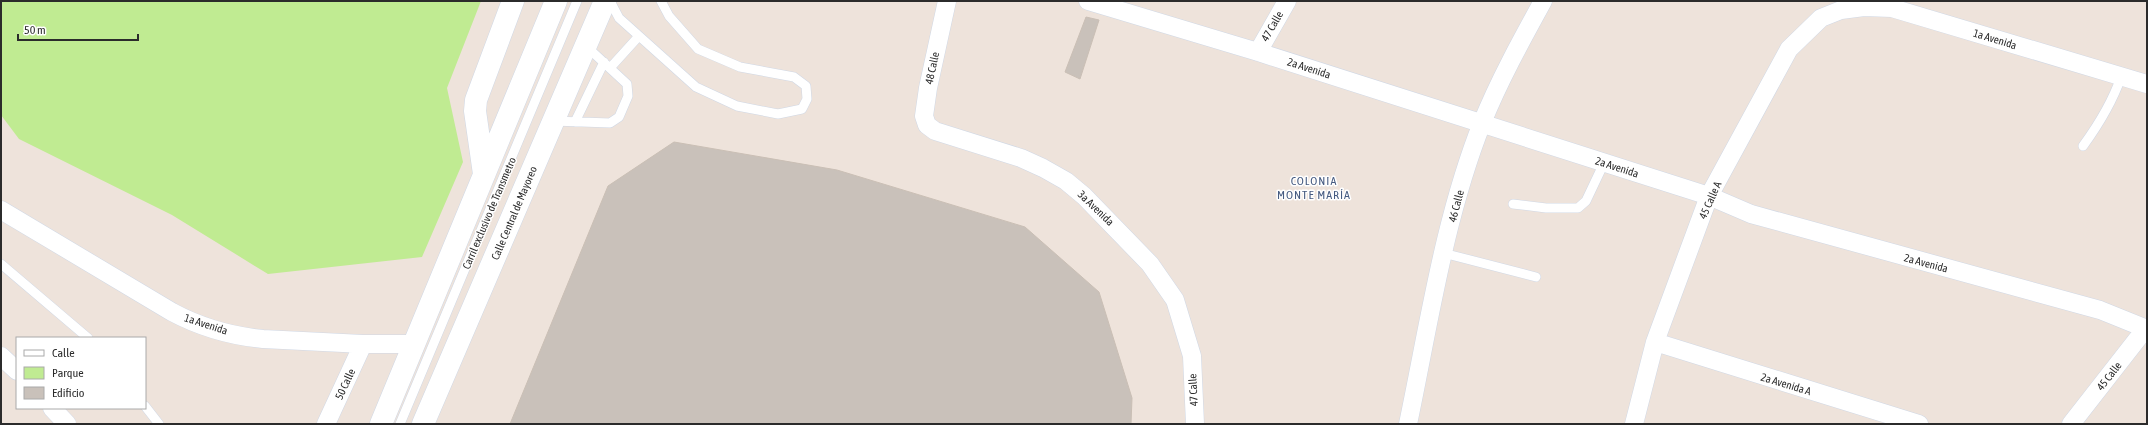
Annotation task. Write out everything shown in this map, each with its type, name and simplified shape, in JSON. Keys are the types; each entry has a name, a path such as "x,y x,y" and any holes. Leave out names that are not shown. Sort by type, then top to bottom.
{"main road":[{"path":"484,175 476,100 513,1"},
{"path":"381,424 556,1"},
{"name":"Calle Central de Mayoreo","path":"423,424 564,122 586,45 605,1"}],"street":[{"name":"48 Calle","path":"935,131 927,125 924,116 928,88 947,1"},
{"name":"2a Avenida","path":"1088,1 1258,52 1710,196 1751,214 2100,310 2146,328"},
{"name":"47 Calle","path":"1258,52 1287,1"},
{"name":"46 Calle","path":"1408,424 1443,253 1460,188 1482,124 1510,60 1543,1"},
{"name":"1a Avenida","path":"1841,10 1864,7 1892,8 2121,77 2147,83"},
{"name":"45 Calle A","path":"1634,424 1654,342 1710,196 1788,49 1821,18 1841,10"},
{"name":"3a Avenida","path":"935,131 1036,165 1066,181 1084,196 1150,264 1176,300 1192,356"},
{"name":"1a Avenida","path":"1,210 172,312 202,325 249,338 363,344 415,344"},
{"name":"45 Calle","path":"2071,424 2146,328"},
{"name":"2a Avenida A","path":"1654,342 1919,424"},
{"name":"50 Calle","path":"326,424 363,344"},
{"path":"1,356 16,370"},
{"name":"47 Calle","path":"1192,356 1195,424"},
{"path":"53,409 67,424"}],"lane":[{"name":"Carril exclusivo de Transmetro","path":"400,424 577,1"},
{"path":"610,1 620,18 696,87 737,106 778,114 802,109 807,99 806,86 794,76 740,67 720,60 698,48 669,16 661,1"},
{"path":"564,122 607,65 639,36"},
{"path":"564,122 610,123 619,117 628,96 627,84 586,45"},
{"path":"2083,146 2102,120 2114,97 2121,77"},
{"path":"1513,204 1546,208 1578,208 1586,201 1604,163"},
{"path":"1443,253 1536,277"},
{"path":"1,264 87,337"},
{"path":"146,407 158,424"}],"green space":[{"path":"1,1 481,1 447,88 463,162 422,257 268,274 172,215 19,139 1,115"}],"building":[{"path":"1086,17 1099,20 1080,79 1065,72"},
{"path":"674,142 837,170 1025,227 1099,292 1132,398 1131,424 510,424 608,186"}],"district":[{"name":"COLONIA MONTE MARÍA","path":"1314,188"}]}
